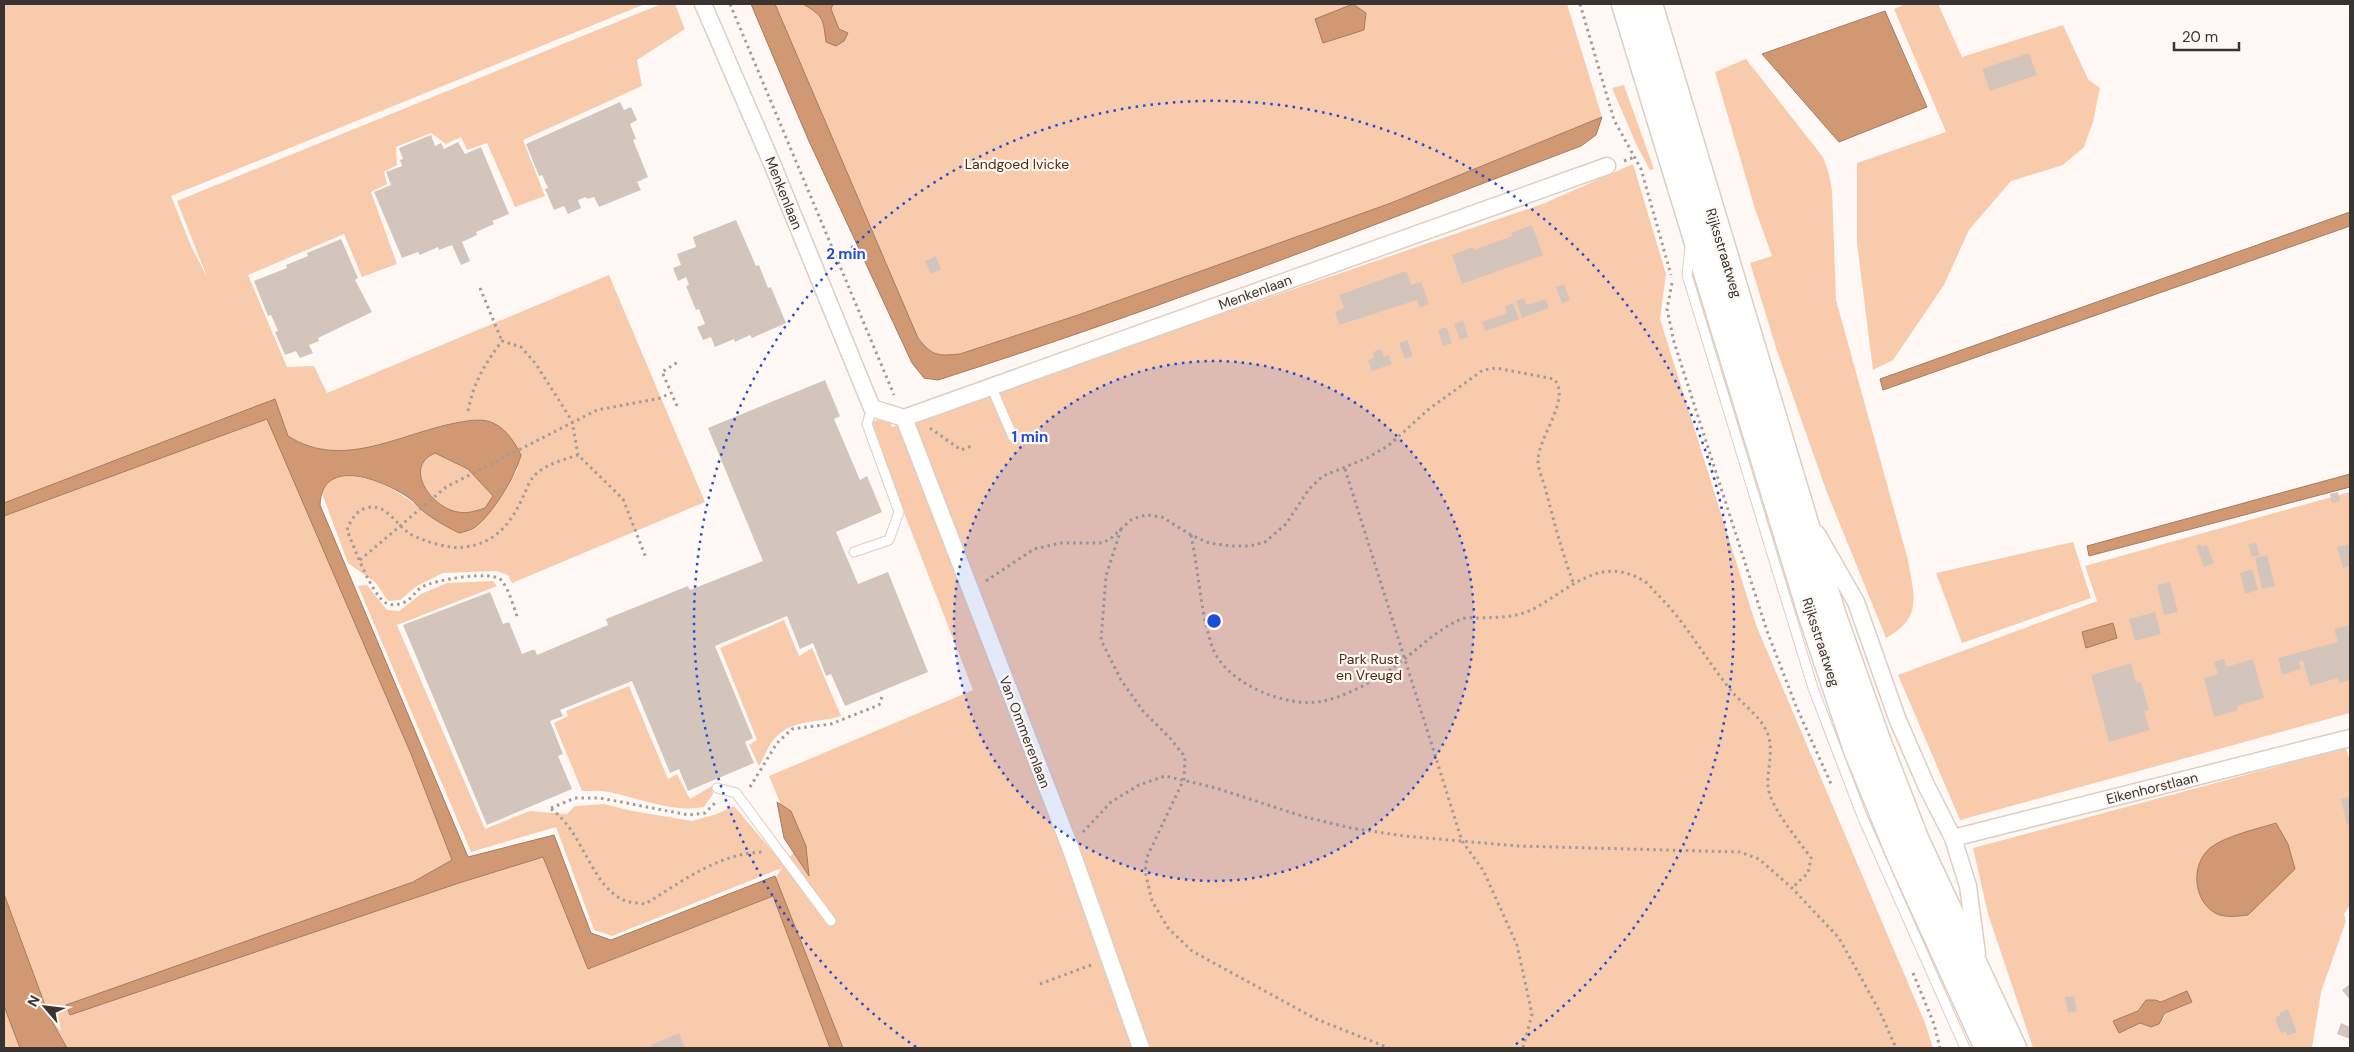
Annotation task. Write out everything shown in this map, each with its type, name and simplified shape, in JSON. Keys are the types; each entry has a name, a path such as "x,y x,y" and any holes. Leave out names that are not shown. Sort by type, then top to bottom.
{"main road":[{"name":"Rijksstraatweg","path":"1625,4 1812,616 1857,750 1900,854 1988,1048"},
{"name":"Rijksstraatweg","path":"1649,4 1832,613 1878,743 1916,841 2013,1048"}],"street":[{"name":"Menkenlaan","path":"704,4 872,408"},
{"name":"Menkenlaan","path":"904,418 1607,166"},
{"path":"872,408 904,418"},
{"name":"Van Ommerenlaan","path":"904,418 1070,847 1141,1048"},
{"name":"Rijksstraatweg","path":"1799,502 1856,602 1897,718 1926,785 1953,838 1968,886 1980,976"},
{"name":"Eikenhorstlaan","path":"1953,838 2350,738"}],"lane":[{"name":"Rijksstraatweg","path":"1692,222 1688,275 1813,688 1862,816 1965,1048"},
{"path":"991,386 1013,437"},
{"path":"854,552 889,540 899,512 867,424 872,408"},
{"path":"717,788 736,793 831,920"}],"path":[{"name":"Menkenlaan","path":"730,4 904,418"},
{"path":"1580,4 1614,120 1619,130"},
{"path":"480,288 502,341"},
{"path":"468,412 472,391 487,361 502,341"},
{"path":"502,341 522,346 536,364 572,421 578,455 623,499 646,558"},
{"path":"677,406 662,372 678,362"},
{"path":"971,591 1034,549 1061,543 1103,543 1132,519 1146,515 1162,517 1191,535 1209,543 1250,546 1265,542 1286,524 1309,489 1323,476 1345,469 1388,446 1428,409 1483,370 1496,368 1554,379 1559,385 1561,394 1541,444 1538,462 1556,532 1573,582"},
{"path":"360,560 440,491 467,475 597,410 661,398 670,393"},
{"path":"904,418 924,424 961,450 974,445"},
{"path":"517,616 502,580 494,576 444,578 422,587 406,602 395,605 388,604 378,595 347,530 352,518 361,510 372,506 384,510 408,533 436,544 464,548 487,541 506,528 533,477 554,463 578,455"},
{"path":"1345,469 1462,841 1483,870 1517,945 1532,1014 1523,1048"},
{"path":"1122,527 1106,576 1101,640 1120,680 1143,711 1170,738 1185,757 1184,779 1147,857 1145,871 1152,901 1168,928 1192,951 1316,1019 1389,1048"},
{"path":"1191,535 1198,563 1203,607 1212,648 1223,664 1240,680 1266,694 1293,701 1321,702 1351,692 1406,659 1435,635 1461,619 1514,616 1536,608 1573,582 1600,572 1622,572 1645,581 1686,627 1734,694 1766,728 1770,741 1768,787 1776,807 1811,858 1808,873 1792,888"},
{"path":"1070,847 1111,802 1139,785 1165,776 1184,779 1304,817 1351,828 1404,836 1591,849 1740,852 1759,859 1792,888 1839,938 1880,1012 1896,1048"},
{"path":"551,808 563,817 584,849 595,873 608,890 626,901 645,904 704,868 727,858 756,852 780,852"},
{"path":"1040,984 1108,959"}],"green space":[{"name":"Park Rust en Vreugd","path":"4,4 645,4 171,196 192,248 207,277 177,201 661,4 675,4 685,29 637,60 642,86 523,140 545,196 515,207 487,143 467,150 461,137 446,144 431,133 396,147 397,165 384,172 387,184 371,192 397,264 362,277 344,234 248,275 287,367 314,366 327,393 609,275 705,502 512,583 508,575 496,571 443,573 417,586 400,600 388,601 376,583 348,563 321,491 328,482 340,475 358,477 386,486 399,493 459,533 474,528 488,513 518,469 479,419 444,425 386,443 346,450 327,450 307,445 288,436 275,399 269,400 464,869 550,844 592,955 769,887 782,868 612,936 594,930 556,827 471,852 358,586 367,585 387,610 399,611 421,594 447,583 493,581 497,586 397,625 485,829 530,811 567,814 575,806 604,804 632,811 692,821 717,814 734,806 784,865 798,846 769,776 973,690 869,423 888,415 892,427 1545,203 1633,164 1666,274 1660,319 1756,625 1925,1023 1933,1048 33,1048 4,977"},
{"name":"Landgoed Ivicke","path":"775,4 1567,4 1602,117 1391,203 1078,315 960,354 940,355 931,352 918,338"},
{"path":"1906,4 1938,4 1962,57 2063,25 2088,79 2100,88 2093,122 2084,147 2063,165 2011,181 1969,230 1944,285 1893,360 1873,370 1857,243 1857,163 1946,132 1894,9"},
{"path":"1746,59 1823,157 1829,174 1832,190 1836,300 1908,560 1912,585 1913,605 1911,614 1898,630 1886,638 1826,490 1777,351 1750,263 1772,256 1755,209 1715,72"},
{"path":"1624,85 1654,169 1650,170 1637,146 1612,88"},
{"path":"435,453 468,469 493,496 485,509 458,512 450,510 434,499 423,482 420,474 420,465 425,458"},
{"path":"2350,492 2350,713 1960,820 1898,675 2097,601 2085,566"},
{"path":"2073,542 2091,598 1962,643 1936,573"},
{"path":"784,620 799,656 812,648 841,716 806,722 782,732 770,744 759,766 749,745 757,740 720,648"},
{"path":"629,686 668,779 677,774 690,799 712,786 713,794 704,807 680,808 606,791 582,791 554,723 568,716 566,711"},
{"path":"2346,748 2350,761 2350,905 2344,914 2346,921 2321,992 2312,1048 2033,1048 1988,914 1973,848","holes":["2275,823 2229,916 2211,910 2201,894 2198,877 2200,863 2208,852 2232,837","2187,991 2191,1002 2165,1013 2165,1017 2151,1027 2140,1023 2113,1021 2138,1011 2146,1000 2160,1002"]},
{"path":"4,1006 20,1048 4,1048"}],"shaded area":[{"path":"751,4 775,4 918,338 931,352 940,355 960,354 1078,315 1391,203 1602,117 1596,135 1581,146 1181,297 938,380 924,378 912,363 808,139"},
{"path":"803,4 833,4 831,9 839,29 848,33 844,41 836,46 826,42 823,23 819,15"},
{"path":"1353,4 1366,13 1364,30 1323,43 1315,19"},
{"path":"1885,11 1927,107 1839,142 1762,54"},
{"path":"2350,212 2350,226 1883,390 1880,379"},
{"path":"275,399 288,436 309,446 331,450 352,450 374,446 439,427 469,421 487,421 499,427 510,437 521,455 514,474 496,505 472,529 459,533 445,526 398,491 370,479 356,476 342,476 331,480 323,490 320,505 468,857 554,835 591,933 611,940 775,876 843,1048 830,1048 773,896 588,969 543,857 459,883 70,1015 66,1005 413,882 452,860 411,754 267,419 4,516 4,503","holes":["435,453 468,469 493,496 485,508 472,512 458,512 439,504 431,496 421,477 421,468 425,460"]},
{"path":"2350,474 2350,487 2089,556 2087,546"},
{"path":"2113,623 2117,638 2086,648 2082,632"},
{"path":"777,802 791,811 806,846 809,876 784,838"},
{"path":"2276,823 2288,844 2295,869 2248,915 2225,916 2217,914 2203,901 2197,883 2199,864 2204,855 2210,848 2224,840"},
{"path":"4,894 49,1016 67,1048 20,1048 4,1006"},
{"path":"2187,991 2192,1002 2165,1013 2159,1024 2151,1027 2140,1023 2119,1033 2113,1021 2138,1011 2146,1000 2161,1002"}],"building":[{"path":"2029,53 2037,75 1990,91 1982,69"},
{"path":"620,102 624,110 631,107 637,120 630,124 636,139 633,140 648,177 637,182 641,190 599,207 594,197 587,199 586,197 578,200 581,208 568,214 564,206 554,210 545,189 548,188 542,175 539,176 526,144"},
{"path":"431,135 435,146 441,143 444,149 458,142 465,154 481,147 509,214 492,221 494,224 476,232 477,235 462,242 470,261 461,265 452,245 439,250 438,247 420,255 418,252 402,258 374,192 391,185 386,172 402,166 400,160 403,159 399,148"},
{"path":"736,220 756,266 759,265 768,288 771,287 786,323 752,338 750,335 735,342 734,339 715,347 711,337 703,340 697,327 705,324 699,309 696,310 686,286 689,285 686,277 678,281 673,268 681,265 677,254 696,247 693,237"},
{"path":"1532,225 1543,255 1462,284 1452,255 1473,247 1474,250 1512,236 1511,233"},
{"path":"341,239 358,278 355,280 372,312 318,338 319,341 309,345 313,353 300,358 296,351 285,355 275,332 278,331 271,315 268,316 254,281 287,268 286,265 308,256 307,253"},
{"path":"936,256 941,269 931,274 925,261"},
{"path":"1406,271 1411,285 1421,282 1429,304 1420,308 1417,300 1339,325 1335,312 1344,308 1339,295"},
{"path":"1564,284 1570,300 1562,303 1556,287"},
{"path":"1524,298 1527,305 1546,299 1549,308 1522,318 1516,301"},
{"path":"1513,303 1519,319 1485,331 1482,322 1507,313 1505,306"},
{"path":"1463,321 1468,337 1460,340 1454,324"},
{"path":"1446,327 1452,343 1443,346 1438,330"},
{"path":"1407,340 1413,356 1405,359 1399,343"},
{"path":"1381,349 1384,357 1389,355 1392,364 1372,371 1368,360 1374,358 1373,352"},
{"path":"825,380 840,416 834,419 860,480 867,476 882,512 836,532 858,584 888,572 928,672 845,706 831,674 826,676 813,643 800,649 787,616 715,646 753,738 745,742 754,763 688,791 679,769 670,773 632,681 560,710 563,716 550,721 563,754 558,756 572,789 487,825 403,625 490,592 503,624 509,622 522,654 535,650 537,655 608,625 606,619 688,586 690,590 763,561 708,428"},
{"path":"2338,492 2340,501 2332,503 2330,494"},
{"path":"2256,543 2260,555 2252,557 2248,544"},
{"path":"2200,544 2202,547 2207,545 2214,563 2204,567 2196,546"},
{"path":"2349,544 2350,566 2343,568 2337,547"},
{"path":"2267,555 2275,586 2262,589 2255,558"},
{"path":"2252,569 2258,590 2245,594 2240,573"},
{"path":"2170,582 2178,612 2164,615 2157,585"},
{"path":"2155,612 2161,634 2135,641 2129,619"},
{"path":"2349,625 2350,680 2339,683 2338,678 2310,686 2303,661 2299,662 2301,669 2282,675 2278,658 2338,642 2334,629"},
{"path":"2224,659 2226,667 2253,659 2264,698 2237,706 2238,710 2214,717 2204,678 2218,674 2214,662"},
{"path":"2131,663 2136,683 2141,682 2149,710 2144,711 2150,730 2109,742 2091,675"},
{"path":"2350,797 2350,824 2347,825 2341,799"},
{"path":"2350,984 2350,1000 2342,990"},
{"path":"2074,996 2077,1011 2068,1013 2065,997"},
{"path":"2288,1009 2297,1032 2287,1036 2286,1032 2282,1033 2279,1029 2276,1017 2280,1016 2279,1013"},
{"path":"2341,1023 2350,1027 2350,1039 2337,1034"},
{"path":"679,1033 685,1048 653,1048 651,1045"}]}
